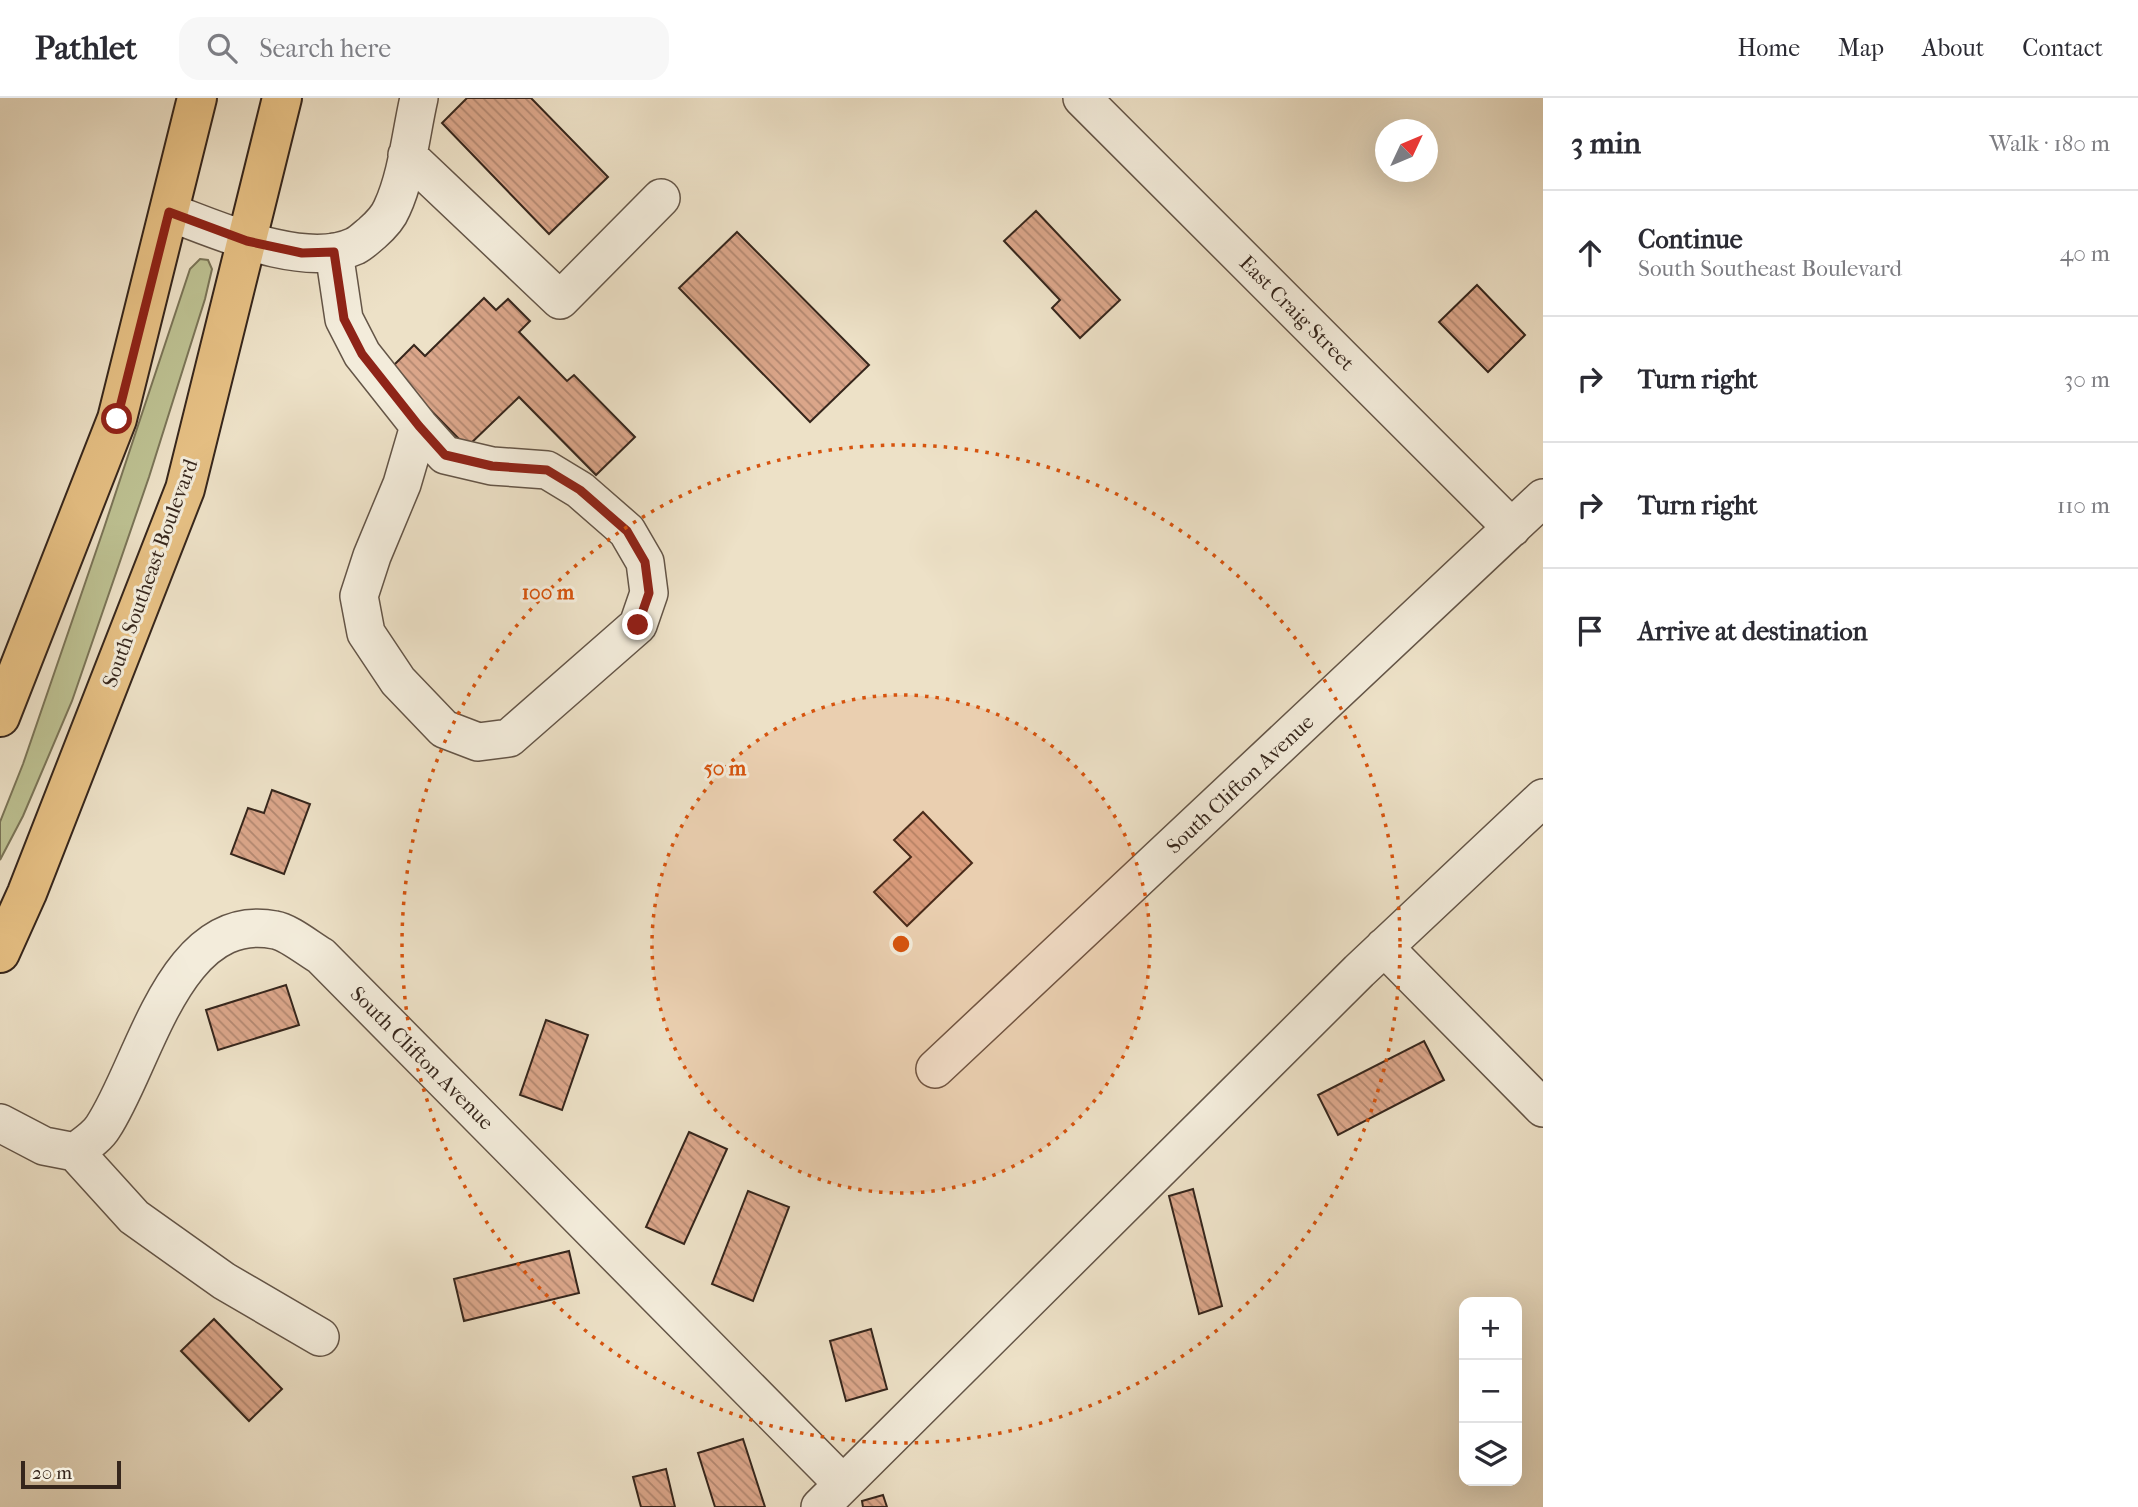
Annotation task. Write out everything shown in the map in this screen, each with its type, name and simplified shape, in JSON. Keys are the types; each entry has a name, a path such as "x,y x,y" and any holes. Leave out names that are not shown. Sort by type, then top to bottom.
{"main road":[{"path":"0,717 117,419 197,98"},
{"name":"South Southeast Boulevard","path":"0,953 27,893 185,489 282,98"}],"street":[{"path":"169,212 247,241 302,253 334,252 356,245 381,225 392,209 401,182 419,98"},
{"name":"East Craig Street","path":"1082,98 1512,528"},
{"path":"407,155 559,300 661,198"},
{"path":"334,252 344,319 362,354 445,455 492,466 547,470 580,490 627,531 645,562 649,593 638,625 509,738 478,742 444,729 398,681 366,633 359,596 372,556 402,484 419,426"},
{"name":"South Clifton Avenue","path":"935,1069 1543,498"},
{"path":"831,1496 1384,947 1543,798"},
{"name":"South Clifton Avenue","path":"75,1152 102,1129 177,979 210,943 239,929 277,930 321,956 831,1496"},
{"path":"1384,947 1543,1108"},
{"path":"0,1122 44,1146 75,1152 134,1217 224,1281 320,1338"}],"green space":[{"path":"200,259 208,260 212,269 205,299 149,477 72,701 23,816 0,860 0,822 23,764 190,269"}],"building":[{"path":"467,98 531,98 608,177 549,234 442,123"},
{"path":"1036,211 1120,300 1080,338 1052,308 1060,300 1004,241"},
{"path":"737,232 869,365 810,422 679,288"},
{"path":"1477,285 1525,335 1488,372 1439,322"},
{"path":"484,298 496,310 508,299 530,321 519,332 567,381 574,375 635,437 596,475 519,397 467,447 390,369 414,345 425,356"},
{"path":"272,790 310,804 284,874 231,854 248,808 264,813"},
{"path":"923,812 972,863 907,926 874,892 911,857 894,840"},
{"path":"286,985 299,1025 218,1050 206,1010"},
{"path":"546,1020 588,1035 562,1110 520,1095"},
{"path":"1424,1041 1444,1080 1338,1135 1318,1095"},
{"path":"689,1132 727,1149 684,1244 646,1227"},
{"path":"1193,1189 1222,1306 1199,1314 1169,1196"},
{"path":"748,1191 789,1207 753,1301 712,1284"},
{"path":"569,1251 579,1293 464,1321 454,1279"},
{"path":"214,1319 282,1389 249,1421 181,1351"},
{"path":"871,1329 887,1389 846,1401 830,1341"},
{"path":"743,1439 765,1507 715,1507 698,1453"},
{"path":"666,1469 675,1507 641,1507 633,1477"},
{"path":"883,1495 887,1507 863,1507 862,1501"}],"route":[{"path":"117,419 169,212 247,241 302,253 334,252 344,319 362,354 445,455 492,466 547,470 580,490 627,531 645,562 649,593 638,625"}]}
